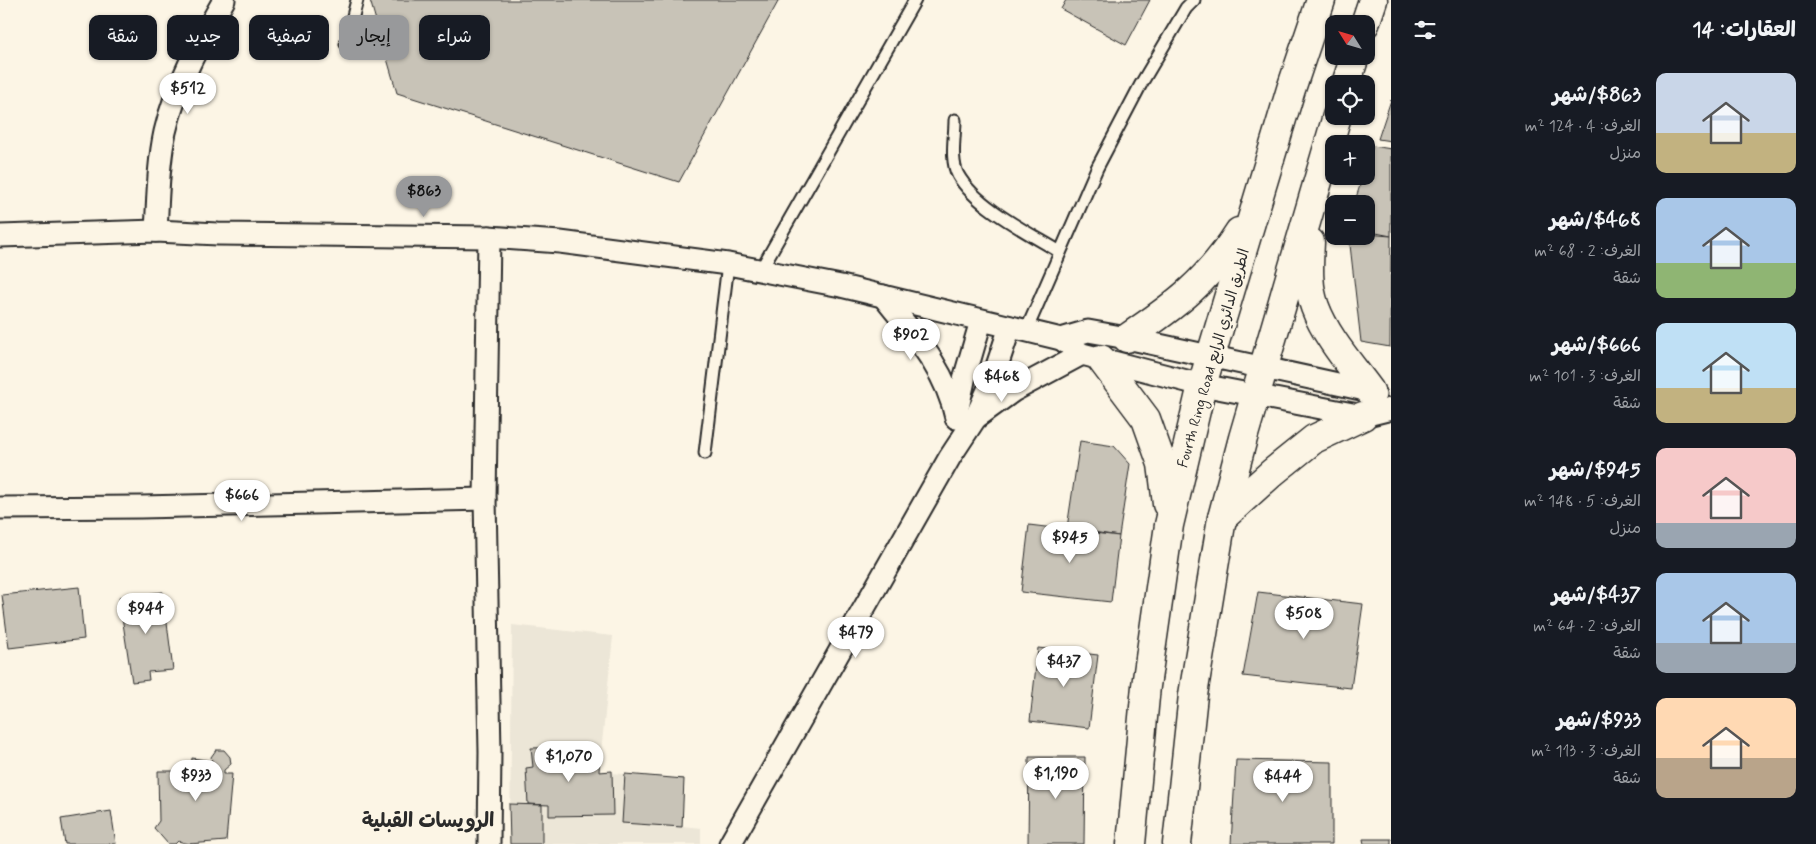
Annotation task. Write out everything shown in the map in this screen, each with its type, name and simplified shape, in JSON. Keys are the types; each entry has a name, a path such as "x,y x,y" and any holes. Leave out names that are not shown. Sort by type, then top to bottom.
{"main road":[{"name":"Fourth Ring Road الطريق الدائري الرابع","path":"1131,844 1146,686 1169,525 1202,385 1291,89 1321,0"},
{"path":"1369,15 1373,0"},
{"path":"1177,844 1193,695 1222,518 1333,125"},
{"path":"1318,176 1308,272 1315,307 1334,342 1384,402"},
{"path":"1127,338 1193,289 1217,265 1256,206"},
{"path":"1092,357 1146,419 1162,464 1169,525"},
{"path":"1222,518 1273,472 1314,440 1363,416"}],"street":[{"path":"156,231 160,163 169,116 188,68 224,0"},
{"path":"0,236 156,231 218,234 489,238 560,242 728,264 882,296 1061,339 1092,357 1202,385 1255,396 1363,416 1384,402"},
{"path":"489,238 485,499 490,752 489,844"},
{"path":"882,296 928,354 966,419"},
{"path":"966,419 964,376 981,321"},
{"path":"730,844 950,457 966,419 992,381 1018,329"},
{"path":"1061,339 1088,331 1127,338 1264,367 1384,402"},
{"path":"966,419 1014,391 1092,357"},
{"path":"0,508 122,508 485,499"}],"lane":[{"path":"353,15 357,0"},
{"path":"760,271 915,0"},
{"path":"1018,329 1060,252 1096,168 1137,92 1186,8 1194,0"},
{"path":"955,120 954,152 958,174 984,204 1060,252"},
{"path":"705,453 728,264"}],"shaded area":[{"path":"512,625 613,636 599,772 684,779 682,826 701,828 701,844 510,844"}],"building":[{"path":"370,0 779,0 679,182 397,93 387,60 409,60 409,15 374,15"},
{"path":"1066,0 1150,0 1126,45 1061,9"},
{"path":"1391,100 1391,141 1378,139"},
{"path":"1375,146 1391,149 1391,236 1375,233 1375,195 1357,195 1360,185 1375,185"},
{"path":"1375,235 1391,236 1390,347 1361,342 1350,245 1375,245"},
{"path":"1080,441 1114,446 1130,464 1119,536 1067,528"},
{"path":"1029,525 1119,536 1111,602 1021,592"},
{"path":"79,587 84,639 9,648 2,595"},
{"path":"163,592 173,670 148,672 149,680 132,682 119,597"},
{"path":"1258,592 1363,604 1351,688 1243,676"},
{"path":"1038,648 1098,655 1089,728 1030,721"},
{"path":"578,747 580,754 600,753 599,772 612,771 613,815 549,816 549,805 528,804 526,768 533,767 531,748"},
{"path":"216,750 224,750 230,757 231,764 224,770 224,774 232,774 226,841 189,844 178,841 175,844 168,844 154,828 159,821 158,771 191,771 192,758 212,761 211,757"},
{"path":"1029,757 1085,757 1084,844 1028,844"},
{"path":"1236,760 1332,762 1332,844 1231,844"},
{"path":"625,774 684,779 682,827 622,823"},
{"path":"509,804 542,805 542,844 510,844"},
{"path":"111,811 116,844 65,844 61,819"},
{"path":"1363,839 1391,839 1391,844 1364,844"}],"district":[{"name":"الرويسات القبلية","path":"428,820"}]}
